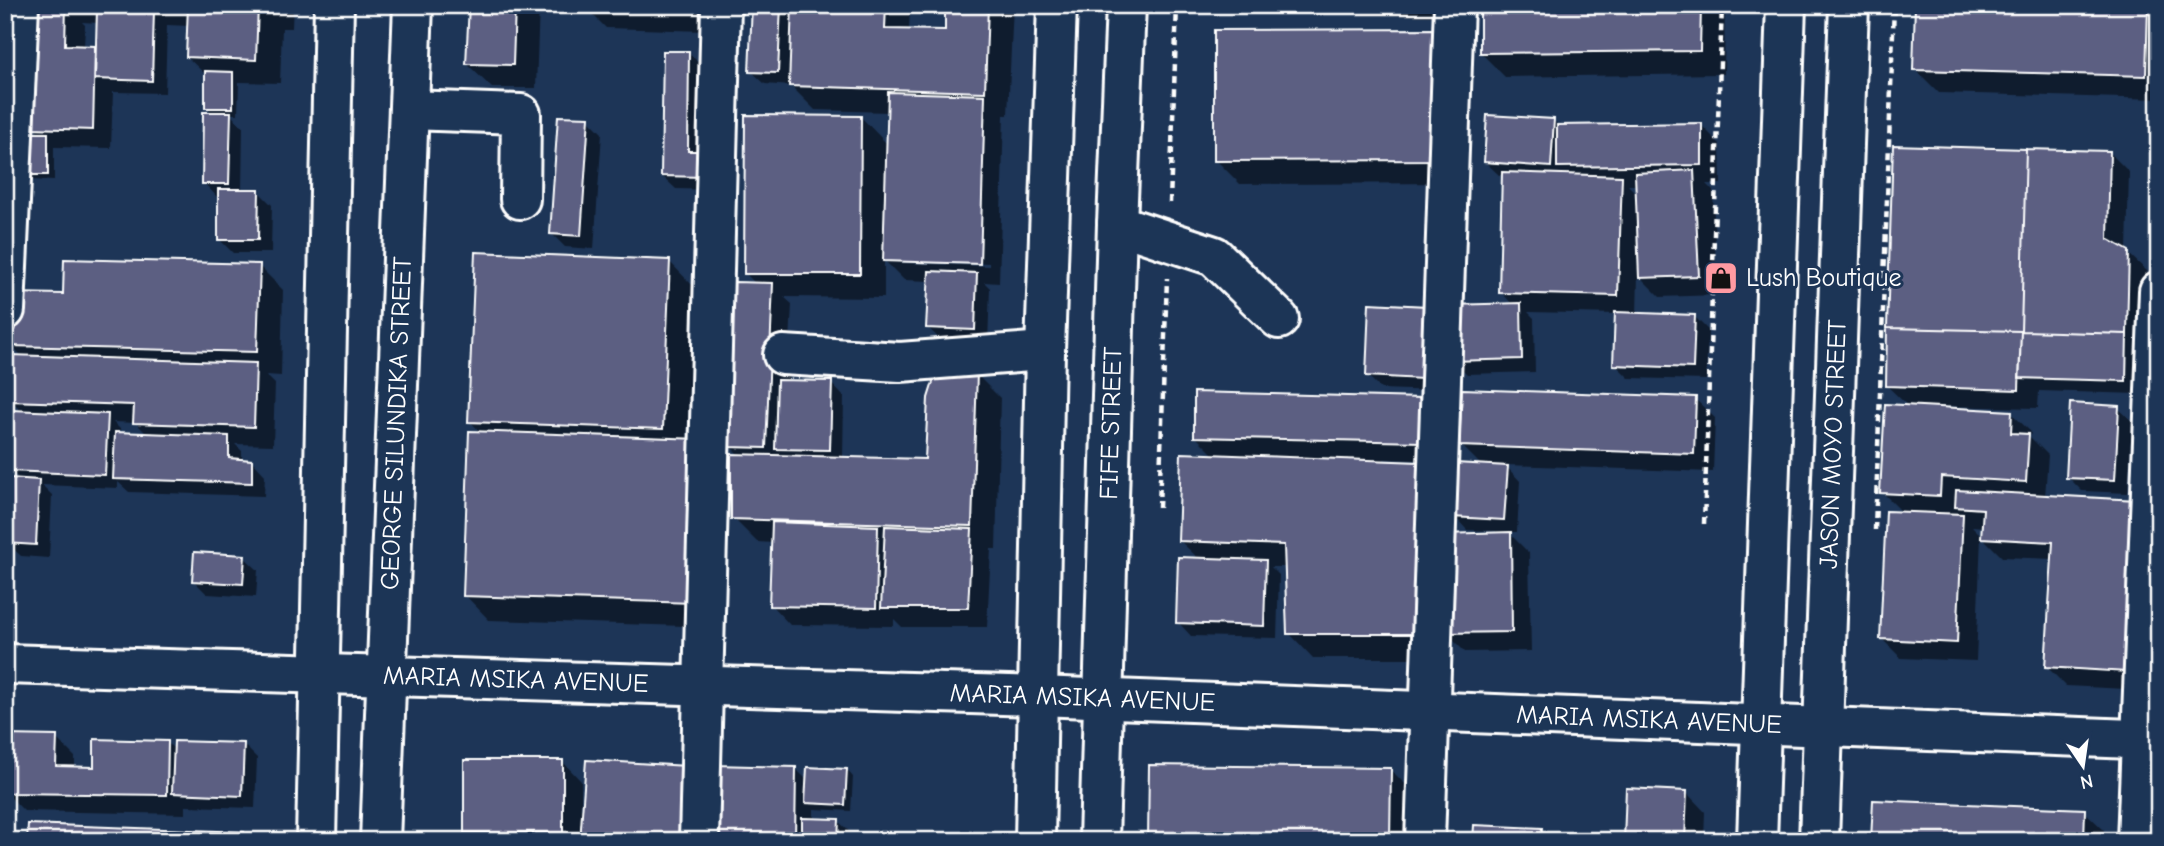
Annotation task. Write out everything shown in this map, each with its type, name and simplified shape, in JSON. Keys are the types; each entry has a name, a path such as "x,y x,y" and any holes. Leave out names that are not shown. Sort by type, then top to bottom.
{"street":[{"path":"5,310 19,5"},
{"path":"317,841 334,5"},
{"name":"GEORGE SILUNDIKA STREET","path":"380,841 413,5"},
{"path":"699,841 721,5"},
{"path":"1035,841 1045,351 1057,5"},
{"name":"FIFE STREET","path":"1099,841 1126,5"},
{"path":"1425,841 1454,5"},
{"path":"1757,841 1786,5"},
{"name":"JASON MOYO STREET","path":"1819,841 1849,5"},
{"path":"410,110 521,114 520,199"},
{"path":"1117,224 1214,256 1279,319"},
{"path":"2137,841 2150,740 2159,291"},
{"path":"783,355 900,362 1045,351"},
{"name":"MARIA MSIKA AVENUE","path":"5,664 702,684 1429,710 2150,740"}],"path":[{"path":"1704,524 1722,5"},
{"path":"1875,530 1894,5"}],"building":[{"path":"36,5 66,5 65,45 95,46 93,130 32,128"},
{"path":"188,5 258,5 256,60 186,57"},
{"path":"469,5 515,5 513,65 466,64"},
{"path":"594,5 714,5 714,8"},
{"path":"752,5 781,5 778,73 749,72"},
{"path":"792,5 886,5 885,29 945,30 945,5 988,5 985,92 789,86"},
{"path":"1480,5 1701,5 1700,51 1480,53"},
{"path":"1915,5 2148,5 2146,76 1913,70"},
{"path":"97,9 154,10 152,81 95,79"},
{"path":"1443,29 1443,160 1214,161 1214,30"},
{"path":"663,51 689,51 688,151 704,151 704,177 661,176"},
{"path":"205,71 233,72 233,108 205,108"},
{"path":"888,92 985,95 980,264 883,261"},
{"path":"203,112 231,112 229,184 202,184"},
{"path":"745,115 861,116 860,274 744,274"},
{"path":"1487,115 1554,119 1551,167 1484,162"},
{"path":"558,116 589,117 581,236 550,234"},
{"path":"1702,123 1702,165 1557,167 1557,125"},
{"path":"21,133 48,133 48,175 20,175"},
{"path":"1893,145 2026,149 2021,331 1887,328"},
{"path":"2026,149 2110,151 2108,239 2129,251 2127,334 2021,331"},
{"path":"1694,170 1699,276 1639,278 1635,173"},
{"path":"1502,172 1622,176 1618,296 1499,293"},
{"path":"218,189 259,189 258,240 218,240"},
{"path":"475,252 670,260 663,429 468,422"},
{"path":"64,259 260,264 257,352 10,346 11,293 63,294"},
{"path":"929,271 977,273 975,330 926,328"},
{"path":"734,282 773,283 766,448 729,447"},
{"path":"1369,303 1427,306 1423,379 1366,376"},
{"path":"1521,303 1522,359 1452,361 1450,305"},
{"path":"1615,312 1695,315 1693,368 1613,365"},
{"path":"1887,328 2021,331 2019,390 1886,386"},
{"path":"2021,331 2127,334 2126,381 2019,378"},
{"path":"11,355 256,363 254,427 133,423 134,405 9,401"},
{"path":"954,372 977,372 972,526 731,519 731,454 925,459 928,398 934,379"},
{"path":"777,380 832,381 830,450 775,449"},
{"path":"1462,389 1696,397 1694,454 1459,446"},
{"path":"1194,392 1423,398 1422,442 1194,437"},
{"path":"2070,403 2119,406 2115,480 2066,478"},
{"path":"1885,404 2012,411 2011,433 2029,434 2026,482 1941,477 1940,496 1880,493"},
{"path":"11,410 108,414 105,475 9,471"},
{"path":"469,431 700,439 694,603 463,596"},
{"path":"115,432 229,436 229,458 252,460 252,483 113,479"},
{"path":"1181,453 1420,462 1415,634 1287,634 1284,545 1178,541"},
{"path":"1455,463 1508,466 1504,520 1452,517"},
{"path":"9,478 39,480 36,545 6,543"},
{"path":"1956,490 2137,500 2127,672 2045,667 2053,542 1981,538 1983,509 1955,507"},
{"path":"1886,511 1963,514 1957,643 1880,639"},
{"path":"772,522 878,526 876,608 769,606"},
{"path":"885,526 972,529 968,608 881,608"},
{"path":"1511,532 1512,632 1444,633 1441,534"},
{"path":"194,552 245,555 243,584 192,581"},
{"path":"1178,557 1266,560 1264,626 1176,623"},
{"path":"5,735 57,736 56,766 94,767 94,739 168,741 167,795 5,793"},
{"path":"174,741 244,743 242,796 172,793"},
{"path":"464,760 563,760 563,833 464,833"},
{"path":"586,760 687,766 683,841 580,841"},
{"path":"714,765 796,767 795,841 713,841"},
{"path":"1149,765 1391,768 1390,841 1148,841"},
{"path":"807,767 847,769 845,805 805,803"},
{"path":"1626,788 1687,791 1685,841 1624,841"},
{"path":"1873,800 2085,809 2084,841 1871,841"},
{"path":"802,818 839,819 838,841 802,841"},
{"path":"28,824 244,832 244,841 27,841"},
{"path":"1474,825 1542,828 1541,841 1473,841"}],"place":[{"name":"Lush Boutique","path":"1721,278"}]}
